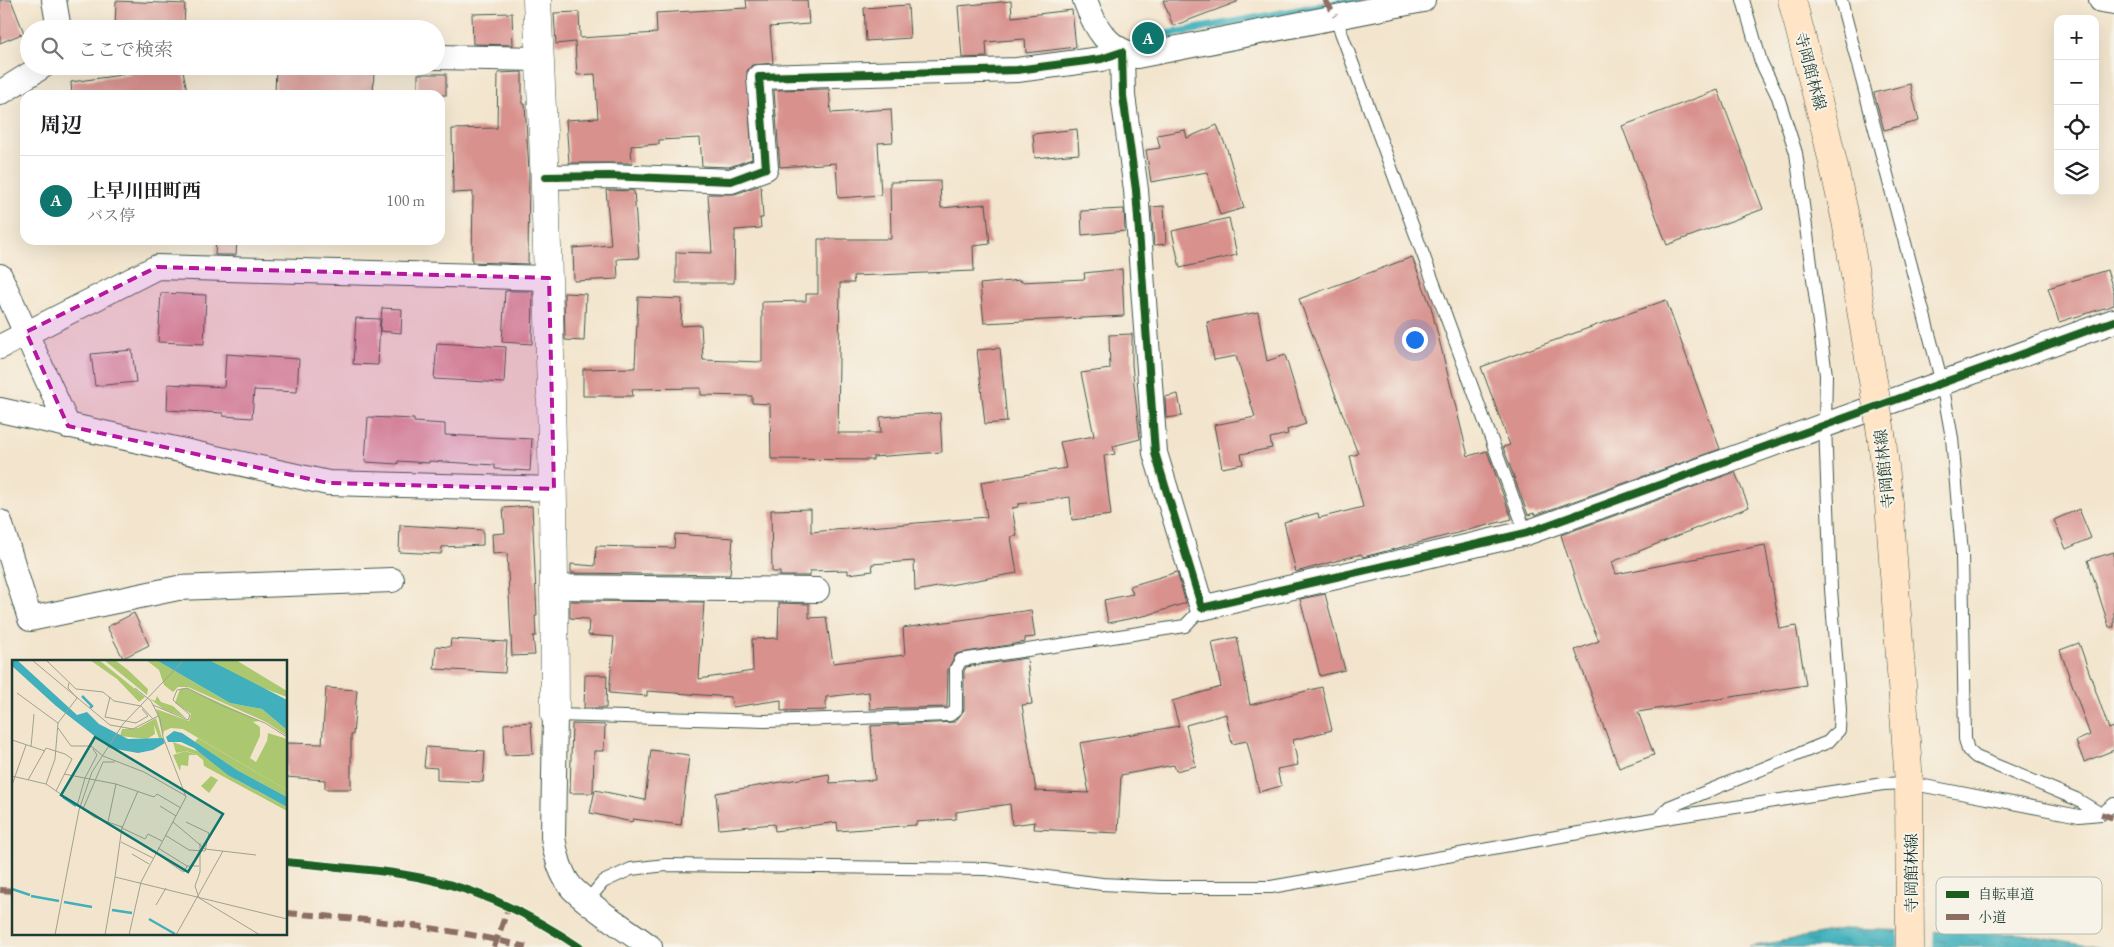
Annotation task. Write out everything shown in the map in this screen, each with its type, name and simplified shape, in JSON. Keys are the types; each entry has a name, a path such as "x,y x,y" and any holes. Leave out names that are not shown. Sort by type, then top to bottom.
{"main road":[{"name":"寺岡館林線","path":"1792,0 1826,132 1846,221 1882,440 1894,568 1909,783 1911,820 1910,947"}],"street":[{"path":"54,0 57,20"},
{"path":"537,0 546,177 554,489 555,715 553,837 555,849 571,887 650,947"},
{"path":"1085,0 1092,18 1106,38 1122,52 1137,56 1422,0"},
{"path":"2101,0 2114,2"},
{"path":"546,177 608,176 731,181 766,168 759,77 1017,70 1101,59 1122,52"},
{"path":"1122,52 1123,96 1136,190 1155,453 1202,608 1526,533 2114,321"},
{"path":"445,57 540,58"},
{"path":"0,93 29,75"},
{"path":"0,347 26,332 158,267 549,278"},
{"path":"0,276 68,426"},
{"path":"0,410 328,483 554,489"},
{"path":"0,522 30,619 178,588 392,580"},
{"path":"555,587 817,590"}],"lane":[{"path":"1659,819 1669,807 1828,742 1839,730 1840,710 1831,589 1825,424 1826,375 1796,153 1778,97 1761,62 1743,0"},
{"path":"1841,0 1942,383 1958,488 1962,553 1965,739 1968,750 1976,757 2076,800 2102,814"},
{"path":"1335,16 1526,533"},
{"path":"555,715 765,721 950,715 956,710 956,669 961,660 1185,626 1202,608"},
{"path":"588,900 603,882 631,869 666,865 986,870 1102,884 1271,887 1659,819 1883,784 1909,783 2079,816 2102,814 2114,804"}],"highlighted area":[{"path":"157,267 549,278 554,489 328,483 68,426 26,332"}],"water":[{"path":"1847,929 1936,932 1936,934 2021,934 2104,947 1749,947"}],"pier":[{"path":"1899,928 1934,928 1933,947 1898,947"}],"building":[{"path":"0,0 11,0 20,23 20,35 0,43"},
{"path":"746,0 807,0 809,24 770,27 773,63 752,65 747,71 752,159 729,167 702,166 700,138 659,140 659,144 631,146 632,163 569,163 566,120 598,118 595,74 577,75 575,42 556,44 554,13 579,12 580,38 657,33 656,13 747,8"},
{"path":"1163,0 1237,0 1237,2 1173,26"},
{"path":"116,1 185,4 184,20 115,20"},
{"path":"1011,1 1012,17 1072,10 1076,47 1026,53 1025,39 986,42 987,57 962,58 958,6"},
{"path":"908,5 910,38 866,41 864,8"},
{"path":"512,13 513,45 473,44 472,14"},
{"path":"522,72 522,104 525,104 529,172 528,264 472,262 473,192 453,193 452,129 497,128 498,73"},
{"path":"446,74 446,95 445,90 418,90 418,75"},
{"path":"122,75 184,75 187,90 72,90 71,82"},
{"path":"276,75 374,75 373,90 275,90"},
{"path":"1910,84 1919,121 1884,130 1874,93"},
{"path":"829,89 831,113 891,109 893,142 878,143 881,195 838,198 836,163 780,167 774,90"},
{"path":"1718,90 1763,209 1667,245 1622,126"},
{"path":"1217,125 1227,149 1244,208 1220,215 1207,172 1151,182 1146,150 1160,148 1157,135 1185,130 1187,138"},
{"path":"1077,129 1079,154 1035,158 1033,134"},
{"path":"940,181 941,208 986,204 990,244 973,246 974,271 853,276 854,283 840,283 838,433 881,433 880,417 940,413 942,452 873,457 873,460 771,459 770,404 752,403 752,396 701,395 701,388 632,389 633,396 583,396 583,369 635,368 638,297 682,299 681,326 701,325 703,360 762,362 762,302 806,301 806,294 818,294 818,239 891,239 890,182"},
{"path":"761,185 763,218 760,218 761,228 735,230 734,283 676,283 676,252 712,253 708,194 735,194"},
{"path":"606,190 634,191 639,258 617,259 618,279 574,281 573,248 611,245"},
{"path":"1164,206 1166,244 1154,245 1151,207"},
{"path":"1124,209 1125,231 1082,235 1081,211"},
{"path":"1229,218 1237,255 1180,268 1172,231"},
{"path":"216,245 237,245 236,255 215,255"},
{"path":"1412,257 1431,307 1468,456 1487,451 1512,519 1363,557 1361,554 1296,572 1284,522 1318,513 1319,518 1363,507 1350,456 1358,454 1299,299"},
{"path":"1122,269 1124,316 984,323 980,284 1021,280 1021,282 1085,279 1084,273"},
{"path":"2107,270 2114,293 2114,305 2059,322 2048,288"},
{"path":"505,291 533,291 532,344 502,342"},
{"path":"161,293 206,295 204,344 158,342"},
{"path":"564,293 586,294 584,341 565,340"},
{"path":"1666,300 1720,449 1535,515 1534,513 1528,515 1503,447 1510,445 1481,367"},
{"path":"382,308 402,309 401,333 380,331"},
{"path":"1258,312 1267,361 1285,355 1306,424 1287,430 1288,434 1270,438 1272,448 1241,454 1243,464 1222,468 1214,425 1255,417 1236,356 1214,360 1207,322"},
{"path":"356,318 380,319 378,365 353,364"},
{"path":"1132,334 1132,365 1140,439 1113,446 1115,454 1104,456 1111,515 1072,520 1070,497 1018,504 1018,507 1012,508 1017,536 1011,537 1017,573 915,591 914,561 872,564 873,571 848,574 848,570 810,571 810,576 780,576 780,572 772,572 771,510 811,509 811,532 987,517 981,482 1066,468 1060,442 1094,436 1081,373 1110,369 1109,335"},
{"path":"437,343 506,347 504,383 434,379"},
{"path":"1000,348 1007,422 985,424 977,350"},
{"path":"132,350 136,382 95,386 91,354"},
{"path":"226,354 299,359 297,392 254,390 252,418 223,416 223,413 167,410 168,384 224,387"},
{"path":"1178,394 1182,416 1166,418 1165,397"},
{"path":"368,417 414,419 414,422 445,424 445,435 532,439 530,471 495,469 495,465 429,461 429,463 398,461 398,464 365,462"},
{"path":"1735,472 1749,507 1612,562 1616,574 1765,545 1780,629 1796,626 1806,685 1638,712 1654,755 1619,768 1575,650 1599,641 1583,604 1561,535"},
{"path":"532,506 537,616 535,616 536,636 533,636 535,655 512,656 507,553 493,554 492,534 505,533 503,508"},
{"path":"2079,509 2091,538 2066,549 2054,520"},
{"path":"400,525 483,530 483,545 442,547 441,554 399,552"},
{"path":"675,534 733,538 730,575 571,573 571,564 595,566 596,546 674,548"},
{"path":"2114,552 2114,627 2109,627 2088,560"},
{"path":"1177,572 1186,603 1148,615 1108,623 1104,600 1133,594 1130,586"},
{"path":"1325,594 1345,670 1320,676 1300,599"},
{"path":"570,601 704,602 699,679 753,671 752,639 778,638 779,603 809,604 809,618 826,617 833,663 905,655 903,628 1031,610 1035,637 1025,638 1025,642 956,654 948,669 947,707 870,709 869,692 826,697 826,710 781,711 781,700 733,707 731,697 647,691 647,696 609,693 614,637 588,635 589,619 570,618"},
{"path":"134,613 149,645 123,658 107,627"},
{"path":"1237,637 1250,705 1322,687 1332,730 1293,740 1298,765 1277,769 1281,786 1259,792 1247,741 1232,744 1226,714 1186,725 1196,766 1176,771 1174,765 1121,775 1118,833 1034,829 1035,822 1012,825 1010,804 956,812 956,819 916,822 916,825 838,831 837,822 775,831 774,824 719,829 716,793 829,774 830,783 875,780 871,726 955,722 964,710 964,671 966,667 1027,658 1032,704 1022,705 1036,791 1089,793 1080,743 1179,726 1172,701 1221,687 1212,642"},
{"path":"451,639 507,642 505,673 434,669 436,646 450,647"},
{"path":"2079,643 2109,729 2114,727 2114,750 2084,762 2076,741 2090,735 2060,650"},
{"path":"585,675 607,675 606,708 584,708"},
{"path":"326,688 357,690 353,735 351,735 351,789 325,789 325,780 288,777 288,743 322,744"},
{"path":"531,722 533,754 505,755 504,724"},
{"path":"572,724 605,725 604,751 594,751 593,793 570,793"},
{"path":"426,747 485,751 483,782 437,780 437,768 424,767"},
{"path":"651,750 689,755 681,825 633,819 632,822 590,813 595,790 645,800"}],"waterway":[{"path":"1136,40 1356,0"}],"marked path":[{"path":"1325,0 1335,16"},
{"path":"2101,814 2114,818"},
{"path":"0,890 12,891"},
{"path":"494,947 512,898"},
{"path":"288,913 437,929 526,947"}],"cycle path":[{"path":"546,177 608,176 731,181 766,168 759,77 1017,70 1101,59 1122,52 1123,96 1136,190 1155,453 1202,608 1526,533 2114,321"},
{"path":"288,862 392,873 447,884 487,897 525,915 579,947"}],"place":[{"name":"上早川田町西","path":"1148,38"}]}
